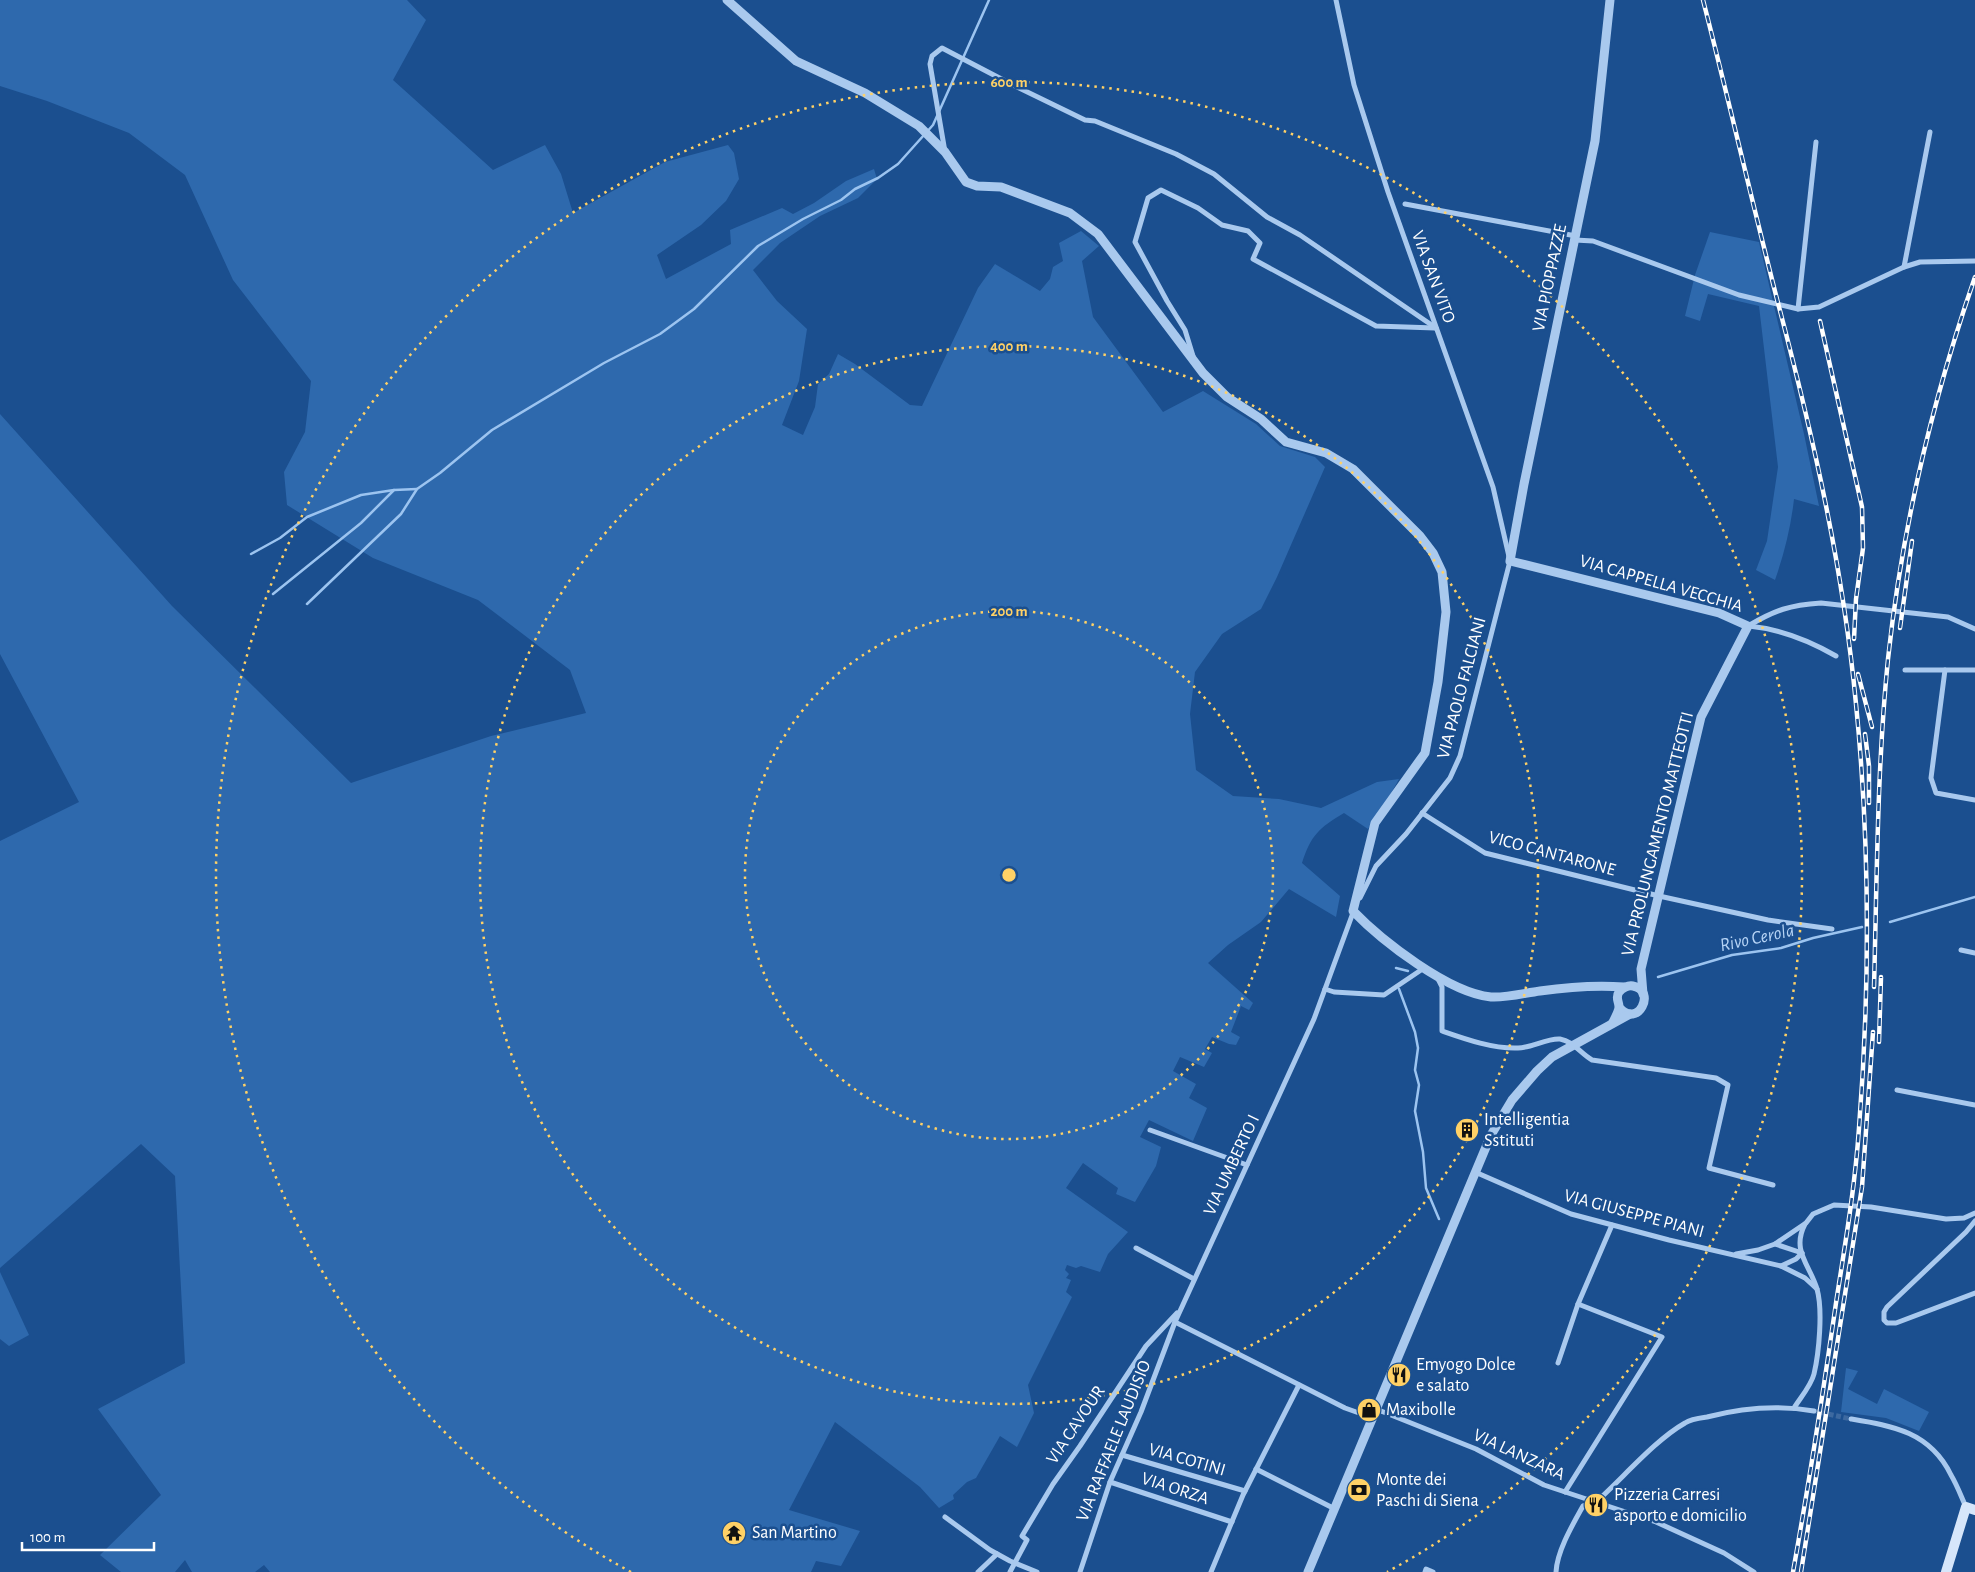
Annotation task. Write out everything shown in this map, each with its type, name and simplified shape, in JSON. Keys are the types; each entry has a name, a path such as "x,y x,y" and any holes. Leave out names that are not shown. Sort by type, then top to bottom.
{"main road":[{"path":"1946,1572 1970,1508"}],"street":[{"path":"727,0 796,61 865,92 926,133 945,152 966,182 977,186 1001,187 1070,213 1098,234 1195,363 1227,396 1261,418 1286,442 1326,453 1354,469 1420,536 1433,554 1442,572 1446,612 1438,682 1425,753 1376,823 1353,911 1369,927 1436,977 1472,993 1492,997 1547,990 1606,986 1637,988 1643,994 1642,1008 1639,1011 1614,1022 1552,1057 1512,1100 1491,1135 1474,1171 1336,1509 1308,1572"},
{"name":"VIA SAN VITO","path":"1336,0 1354,85 1388,192 1493,486 1510,560"},
{"name":"VIA PIOPPAZZE","path":"1510,560 1595,141 1610,0"},
{"path":"945,152 930,64 932,56 942,48 1085,120 1095,122 1176,154 1214,174 1267,217 1300,235 1437,328"},
{"path":"1904,267 1930,132"},
{"path":"1798,309 1816,142"},
{"path":"1195,363 1186,330 1167,301 1135,242 1148,198 1161,190 1198,208 1222,225 1248,231 1260,243 1252,259 1376,326 1437,328"},
{"path":"1405,204 1593,241 1739,295 1798,309 1818,307 1834,301 1855,289 1904,267 1920,262 1975,261"},
{"name":"VIA CAPPELLA VECCHIA","path":"1510,560 1718,613 1748,626 1780,609 1801,604 1821,603 1948,617 1975,629"},
{"name":"VIA PAOLO FALCIANI","path":"1325,990 1353,911 1376,866 1450,778 1460,756 1510,560"},
{"path":"1748,626 1763,627 1817,645 1836,656"},
{"name":"VIA PROLUNGAMENTO MATTEOTTI","path":"1643,994 1641,970 1701,717 1748,626"},
{"path":"1905,670 1975,669"},
{"path":"1945,670 1931,778 1936,793 1975,800"},
{"name":"VICO CANTARONE","path":"1422,813 1485,853 1658,896 1768,920 1832,930"},
{"path":"1961,950 1975,954"},
{"path":"1325,990 1384,995 1424,968"},
{"name":"VIA PROLUNGAMENTO MATTEOTTI","path":"1614,1022 1618,1005 1618,994 1641,970"},
{"path":"1436,977 1442,987 1442,1032 1478,1043 1518,1048 1560,1039 1575,1045 1582,1054 1592,1060 1716,1078 1728,1085 1710,1168 1772,1185"},
{"path":"1606,986 1622,1010 1630,1014"},
{"name":"VIA UMBERTO I","path":"1175,1322 1314,1019 1325,990"},
{"path":"1897,1090 1975,1105"},
{"path":"1150,1130 1247,1165"},
{"name":"VIA GIUSEPPE PIANI","path":"1474,1171 1571,1214 1669,1240 1781,1266 1805,1278 1817,1289"},
{"path":"1733,1254 1758,1250 1775,1244 1806,1222 1813,1214 1834,1205 1871,1207 1946,1219 1964,1218 1975,1213"},
{"path":"1975,1221 1887,1307 1884,1312 1884,1320 1887,1323 1896,1323 1975,1293"},
{"path":"1794,1408 1814,1376 1821,1315 1817,1289 1803,1259 1799,1236 1806,1222"},
{"path":"1558,1363 1578,1304 1612,1225"},
{"path":"1775,1244 1802,1253"},
{"path":"1136,1248 1194,1279"},
{"path":"1781,1266 1796,1259 1802,1253"},
{"path":"1565,1492 1662,1337 1578,1304"},
{"name":"VIA CAVOUR","path":"1014,1562 1027,1540 1022,1536 1053,1484 1146,1346 1181,1309"},
{"name":"VIA LANZARA","path":"1175,1322 1345,1408 1375,1414 1476,1449 1544,1485 1656,1522 1724,1553 1754,1572"},
{"name":"VIA RAFFAELE LAUDISIO","path":"1080,1572 1110,1482 1141,1412 1175,1322"},
{"path":"1211,1572 1245,1491 1299,1385"},
{"path":"1556,1572 1556,1565 1571,1528 1583,1506 1596,1502 1666,1436 1686,1422 1718,1414 1759,1408 1794,1408 1814,1412"},
{"path":"1851,1419 1888,1425 1907,1431 1922,1440 1943,1461 1970,1508"},
{"name":"VIA COTINI","path":"1122,1455 1245,1491"},
{"path":"1256,1469 1336,1509"},
{"name":"VIA ORZA","path":"1110,1482 1232,1522"},
{"path":"945,1517 997,1554 1037,1572"},
{"path":"978,1572 997,1554"},
{"path":"1010,1572 1014,1562"},
{"path":"1425,1572 1426,1570 1433,1572"}],"shaded area":[{"path":"0,0 407,0 426,20 393,80 493,170 545,145 561,174 573,213 665,162 728,145 734,153 739,179 726,201 701,225 657,255 666,279 731,244 730,230 782,208 793,214 814,203 846,181 874,169 877,179 858,198 820,216 780,243 753,270 777,301 807,329 799,381 782,425 803,435 815,407 818,384 829,374 838,354 855,364 910,405 922,406 978,288 995,264 1040,291 1050,279 1053,267 1063,261 1059,243 1081,231 1099,246 1082,261 1093,317 1163,412 1203,391 1256,424 1280,446 1315,457 1325,467 1261,609 1222,634 1195,672 1190,714 1196,770 1233,796 1279,799 1321,808 1377,782 1399,779 1368,829 1344,813 1322,828 1309,845 1302,863 1340,896 1336,917 1289,889 1261,922 1228,945 1208,963 1253,1003 1249,1010 1241,1006 1231,1032 1240,1037 1236,1045 1212,1037 1205,1049 1212,1053 1204,1067 1180,1057 1173,1071 1196,1084 1189,1098 1207,1108 1193,1141 1149,1120 1140,1137 1161,1147 1156,1166 1135,1202 1116,1194 1118,1188 1083,1163 1066,1188 1128,1232 1108,1254 1100,1272 1081,1266 1076,1268 1067,1265 1065,1270 1069,1274 1066,1278 1071,1280 1066,1292 1072,1297 1028,1385 1034,1413 1017,1447 1000,1436 976,1478 967,1482 953,1495 954,1499 939,1508 920,1487 835,1422 789,1510 860,1531 841,1566 816,1561 811,1572 270,1572 264,1565 255,1572 192,1572 185,1560 175,1572 121,1572 100,1555 161,1495 98,1409 185,1363 175,1176 141,1144 0,1268 0,841 79,802 0,654 0,414 172,606 351,783 491,736 586,713 570,670 478,600 373,558 287,505 284,472 305,432 311,381 233,280 185,175 129,133 47,101 0,86"},
{"path":"1710,232 1759,242 1819,506 1794,499 1787,540 1775,580 1756,570 1767,541 1778,467 1759,306 1708,294 1700,321 1685,316 1695,275"},
{"path":"0,1272 29,1335 9,1346 0,1339"},
{"path":"1846,1368 1858,1371 1848,1389 1877,1404 1884,1389 1929,1412 1919,1431 1886,1418 1841,1412"}],"waterway":[{"path":"307,604 401,514 417,489 440,473 492,430 604,363 660,334 694,309 758,246 803,219 841,200 855,189 878,178 898,164 933,125 989,0"},
{"path":"273,594 361,523 394,490 417,489"},
{"path":"251,554 280,538 307,517 361,495 394,490"},
{"name":"Rivo Cerola","path":"1890,922 1975,897"},
{"name":"Rivo Cerola","path":"1658,977 1732,955 1781,948 1813,938 1862,927"},
{"name":"Rivo Cerola","path":"1396,968 1408,971"},
{"path":"1399,989 1415,1032 1418,1048 1415,1070 1419,1085 1415,1111 1423,1152 1426,1188 1439,1219"}],"tunnel":[{"path":"1814,1411 1851,1419"}],"railway":[{"path":"1703,0 1815,452 1843,602 1861,757 1866,863 1867,969 1863,1075 1857,1150 1826,1370 1793,1572"},
{"path":"1874,987 1878,823 1884,700 1894,610 1910,513 1932,418 1959,324 1975,277"},
{"path":"1820,321 1862,507 1863,548 1856,599 1854,639"},
{"path":"1900,628 1912,541"},
{"path":"1858,674 1872,727"},
{"path":"1865,734 1869,766 1869,803"},
{"path":"1879,1042 1881,977"},
{"path":"1801,1572 1862,1187 1873,1032"}],"place":[{"name":"Intelligentia Sstituti","path":"1467,1130"},
{"name":"Emyogo Dolce e salato","path":"1399,1375"},
{"name":"Maxibolle","path":"1369,1410"},
{"name":"Monte dei Paschi di Siena","path":"1359,1490"},
{"name":"Pizzeria Carresi asporto e domicilio","path":"1596,1505"},
{"name":"San Martino","path":"734,1533"}]}
